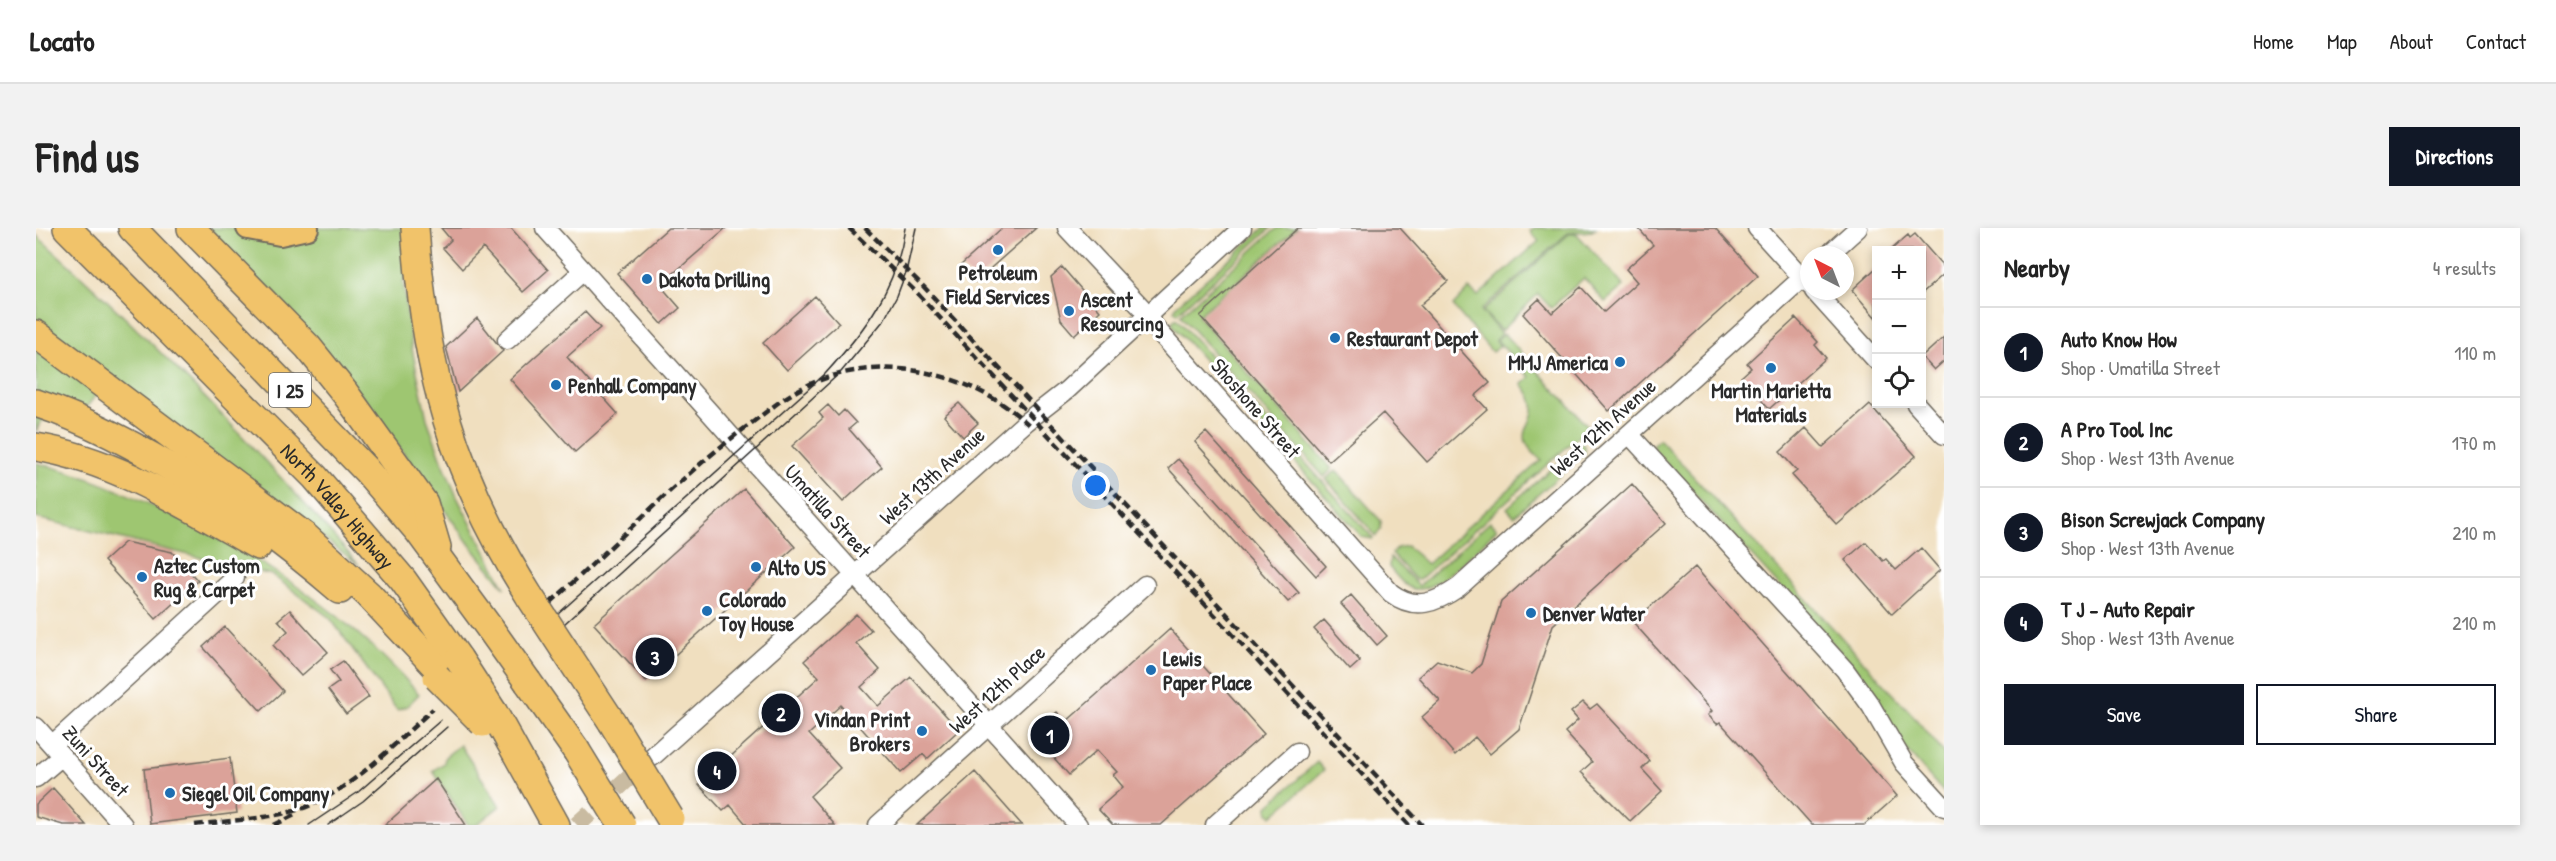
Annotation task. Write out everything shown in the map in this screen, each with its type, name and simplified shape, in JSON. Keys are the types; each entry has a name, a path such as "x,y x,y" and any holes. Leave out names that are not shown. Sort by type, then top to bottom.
{"highway":[{"name":"North Valley Highway","path":"67,228 322,484 403,580 446,670 488,718 533,783 556,825"},
{"name":"North Valley Highway","path":"132,228 332,432 400,510 440,560 576,750 622,825"},
{"path":"191,228 308,347 345,393 424,503 440,560"},
{"path":"415,237 428,351 450,435 488,526 530,597 612,722 672,822"},
{"path":"36,334 329,556 446,670"},
{"path":"36,349 150,422"},
{"path":"36,403 115,437 167,466 298,555 394,637"},
{"path":"36,447 85,458 188,507 325,586 394,637 446,670"}],"main road":[{"path":"248,228 280,234 307,228"}],"street":[{"name":"Umatilla Street","path":"545,228 1077,824"},
{"name":"Shoshone Street","path":"1067,228 1391,593 1406,603 1421,605"},
{"name":"West 13th Avenue","path":"652,757 1026,422 1075,383 1242,228"},
{"path":"1757,228 1800,273"},
{"path":"1838,246 1858,228"},
{"path":"507,340 583,271"},
{"name":"West 12th Avenue","path":"1421,605 1437,600 1459,587 1629,434 1800,290"},
{"path":"1824,300 1872,355"},
{"path":"1920,408 1944,435"},
{"path":"1629,434 1845,670 1871,706 1904,763 1944,807"},
{"path":"36,778 57,750 235,578"},
{"name":"West 12th Place","path":"878,825 1145,585"},
{"name":"Zuni Street","path":"36,727 123,825"},
{"path":"1215,825 1296,752"}],"green space":[{"path":"208,228 432,228 403,282 412,349 427,419 443,463 457,497 505,588 470,545 364,399"},
{"path":"1264,228 1271,228 1177,313 1174,310 1177,305"},
{"path":"1277,228 1297,228 1198,316 1332,469 1324,477 1180,315"},
{"path":"1534,228 1596,228 1592,231 1568,233 1481,310 1501,334 1495,340 1500,346 1492,352 1453,306 1469,289 1478,296 1539,241 1530,231"},
{"path":"1569,234 1577,234 1624,286 1605,302 1584,278 1551,308 1538,294 1501,331 1483,311"},
{"path":"36,235 203,395 359,565 110,377 82,413 41,421 36,432"},
{"path":"1176,318 1372,539 1362,537 1174,327 1172,322"},
{"path":"1504,334 1589,427 1419,580 1415,579 1392,554 1397,548 1407,546 1427,564 1541,460 1530,449 1525,436 1532,417 1533,403 1522,384 1530,377 1497,340"},
{"path":"1659,439 1910,712 1944,753 1944,793 1904,747 1860,673 1655,451 1652,445"},
{"path":"1581,442 1585,447 1585,453 1514,516 1507,508"},
{"path":"36,463 84,477 145,502 266,566 300,588 362,637 419,694 407,706 397,710 330,618 272,575 36,518"},
{"path":"1336,470 1381,521 1381,529 1376,536 1326,479"},
{"path":"1490,522 1497,529 1458,567 1423,589 1410,588 1389,567 1390,557 1419,586"},
{"path":"460,745 500,806 476,825 468,825 433,771 444,763 445,757"},
{"path":"1317,762 1324,770 1272,816 1268,811 1268,806"}],"building":[{"path":"441,228 511,228 548,270 523,292 483,248 462,269 443,248 451,240"},
{"path":"668,228 726,228 660,285 680,308 662,324 617,273"},
{"path":"1002,228 1036,228 975,282 960,266"},
{"path":"1298,228 1400,228 1448,281 1420,305 1490,383 1475,396 1487,409 1427,462 1383,413 1329,461 1200,316"},
{"path":"1638,228 1715,228 1758,276 1609,411 1523,314 1539,299 1552,313 1581,287 1604,312 1637,282 1626,269 1653,245"},
{"path":"1915,234 1926,246 1896,246 1908,235 1910,238"},
{"path":"1926,247 1944,267 1944,274 1926,290"},
{"path":"1062,267 1100,311 1074,335 1061,320 1051,277"},
{"path":"1872,272 1872,313 1854,292 1854,288"},
{"path":"815,296 839,323 787,370 763,343"},
{"path":"585,312 600,328 567,357 618,414 575,452 510,379"},
{"path":"477,318 503,351 458,392 446,347"},
{"path":"1796,318 1818,342 1815,345 1826,358 1769,409 1741,377 1751,368 1747,363"},
{"path":"1944,337 1944,361 1934,370 1926,361 1926,353"},
{"path":"959,403 978,423 963,437 944,416"},
{"path":"828,405 838,416 844,410 856,423 849,429 882,467 843,502 792,446 823,418 819,413"},
{"path":"1870,405 1916,456 1837,525 1792,475 1797,471 1780,452 1806,428 1823,447"},
{"path":"1206,432 1326,566 1316,576 1195,442"},
{"path":"1178,459 1299,593 1288,602 1168,468"},
{"name":"Denver Water","path":"1632,484 1666,523 1553,625 1519,729 1490,754 1475,737 1455,755 1422,717 1440,701 1418,677 1437,660 1472,673 1481,664 1501,602"},
{"path":"744,489 795,547 646,681 594,624"},
{"path":"125,542 172,552 198,581 156,619 104,561"},
{"path":"1866,542 1883,561 1886,559 1896,570 1921,548 1940,570 1892,614 1845,560"},
{"path":"1695,567 1897,796 1864,825 1812,825 1720,722 1717,724 1708,715 1712,711 1633,622"},
{"path":"1351,595 1387,636 1377,645 1341,604"},
{"path":"290,610 328,652 301,676 273,645 288,631 278,620"},
{"path":"856,614 871,630 856,643 880,670 861,687 878,706 911,677 959,730 927,759 923,754 901,773 841,705 809,734 840,768 810,796 835,825 747,825 730,805 723,811 699,785 819,677 804,661"},
{"path":"1324,620 1360,661 1350,670 1314,629"},
{"path":"225,627 283,691 261,711 203,647"},
{"path":"1170,629 1264,734 1161,825 1113,825 1098,809 1123,787 1113,775 1117,772 1097,750 1069,775 1033,734 1057,712 1066,722"},
{"path":"343,661 369,697 346,714 328,690 339,682 330,670"},
{"path":"1583,702 1590,709 1597,704 1650,761 1642,769 1662,791 1630,821 1581,772 1592,762 1565,732 1578,720 1571,712"},
{"path":"230,758 237,813 150,824 144,769"},
{"path":"975,772 1022,825 917,825"},
{"path":"436,779 466,825 385,825"},
{"path":"53,788 86,825 63,825 36,817 36,804"}],"tunnel":[{"path":"577,825 646,762"}],"tram line":[{"path":"558,614 825,374 866,324 887,289 901,250 905,228"},
{"path":"564,624 841,372 884,320 897,296 906,272 916,228"},
{"path":"309,825 357,793 441,720"},
{"path":"328,825 363,801 447,727"}],"railway":[{"path":"849,228 916,292 1409,825"},
{"path":"865,228 924,287 1422,825"},
{"path":"550,603 700,464 789,395 831,376 861,370 891,369 921,372 951,379 1005,406 1029,425"},
{"path":"195,825 271,816 313,804 346,785 433,709"},
{"path":"274,825 295,815"}],"place":[{"name":"Petroleum Field Services","path":"998,250"},
{"name":"Dakota Drilling","path":"647,279"},
{"name":"Ascent Resourcing","path":"1069,311"},
{"name":"Restaurant Depot","path":"1335,338"},
{"name":"MMJ America","path":"1620,362"},
{"name":"Martin Marietta Materials","path":"1771,368"},
{"name":"Penhall Company","path":"556,385"},
{"name":"Alto US","path":"756,567"},
{"name":"Aztec Custom Rug & Carpet","path":"142,577"},
{"name":"Colorado Toy House","path":"707,611"},
{"name":"Denver Water","path":"1531,613"},
{"name":"Bison Screwjack Company","path":"655,657"},
{"name":"Lewis Paper Place","path":"1151,670"},
{"name":"A Pro Tool Inc","path":"781,713"},
{"name":"Vindan Print Brokers","path":"922,731"},
{"name":"Auto Know How","path":"1050,735"},
{"name":"T J - Auto Repair","path":"717,771"},
{"name":"Siegel Oil Company","path":"170,793"}]}
